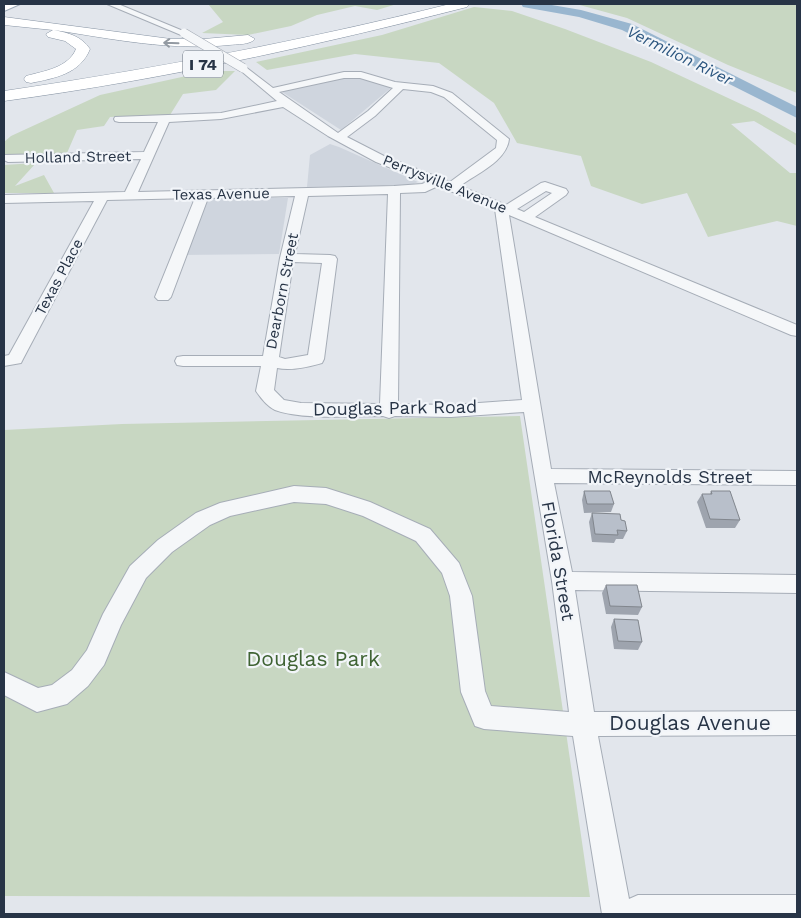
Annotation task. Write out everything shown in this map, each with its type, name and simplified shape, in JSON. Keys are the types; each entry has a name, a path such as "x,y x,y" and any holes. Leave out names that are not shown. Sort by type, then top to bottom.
{"highway":[{"name":"I 74","path":"4,86 244,47 428,4"},
{"name":"I 74","path":"4,96 190,66 400,21 463,4"},
{"path":"4,21 60,26 162,42 222,42 267,36 378,15"},
{"path":"4,108 284,51 380,28 400,21"},
{"path":"4,32 62,36 80,43 83,49 82,55 64,69 4,86"}],"main road":[{"path":"4,8 15,4"}],"street":[{"name":"Perrysville Avenue","path":"111,4 184,33 243,68 285,103 339,137 380,159 505,208 797,332"},
{"path":"271,92 344,75 371,77 400,86 433,89 448,95 503,139 502,148 498,153 451,187"},
{"path":"339,137 360,124 400,86"},
{"path":"119,119 165,120 221,116 285,103"},
{"path":"130,196 165,120"},
{"name":"Holland Street","path":"8,158 149,155"},
{"name":"Texas Avenue","path":"4,199 394,190 425,188 437,182"},
{"path":"505,208 545,186 562,192 526,217"},
{"path":"389,412 394,190"},
{"name":"Dearborn Street","path":"264,391 287,258 302,193"},
{"path":"164,297 203,194"},
{"name":"Texas Place","path":"9,360 103,196"},
{"name":"Florida Street","path":"505,208 543,476 563,581 583,722 617,914"},
{"path":"182,361 269,361 285,364 316,359 330,259 287,258"},
{"name":"Douglas Park Road","path":"264,391 279,405 301,410 451,412 492,407 532,406"},
{"name":"McReynolds Street","path":"543,476 797,478"},
{"path":"4,684 37,700 58,696 80,678 96,657 111,622 138,572 165,546 203,519 227,509 294,494 326,496 370,510 423,535 451,569 460,596 473,692 484,717 558,724 583,722"},
{"path":"563,581 797,584"},
{"name":"Douglas Avenue","path":"583,722 797,723"},
{"path":"630,914 638,910 797,910"}],"shaded area":[{"path":"343,77 365,78 392,87 341,130 282,92"},
{"path":"330,144 418,182 411,185 307,187 310,155"},
{"path":"201,198 288,198 279,254 180,255"}],"green space":[{"path":"208,4 397,4 377,10 355,6 317,15 291,26 248,35 202,33 223,22"},
{"path":"576,4 797,4 797,93 728,65 627,18"},
{"path":"474,7 512,11 651,62 758,112 797,134 797,146 754,121 731,124 790,173 797,173 797,226 777,221 708,237 687,193 642,204 591,186 581,156 517,143 494,103 439,63 355,54 267,70 256,62 382,35"},
{"path":"209,71 235,71 216,90 183,94 170,115 110,117 104,126 77,130 67,153 4,155 4,142 11,136 100,95"},
{"path":"36,163 15,186 44,175 54,193 4,193 4,165"},
{"name":"Douglas Park","path":"520,416 590,897 4,896 4,430 122,424"}],"building":[{"path":"584,491 610,491 614,504 587,504"},
{"path":"711,491 730,491 740,520 710,519 702,494 712,494"},
{"path":"592,513 620,514 621,520 625,521 627,531 617,530 618,535 595,534"},
{"path":"606,585 637,585 642,607 610,606"},
{"path":"614,619 638,620 642,642 618,641"}],"waterway":[{"name":"Vermilion River","path":"527,4 581,14 627,27 797,113"}]}
